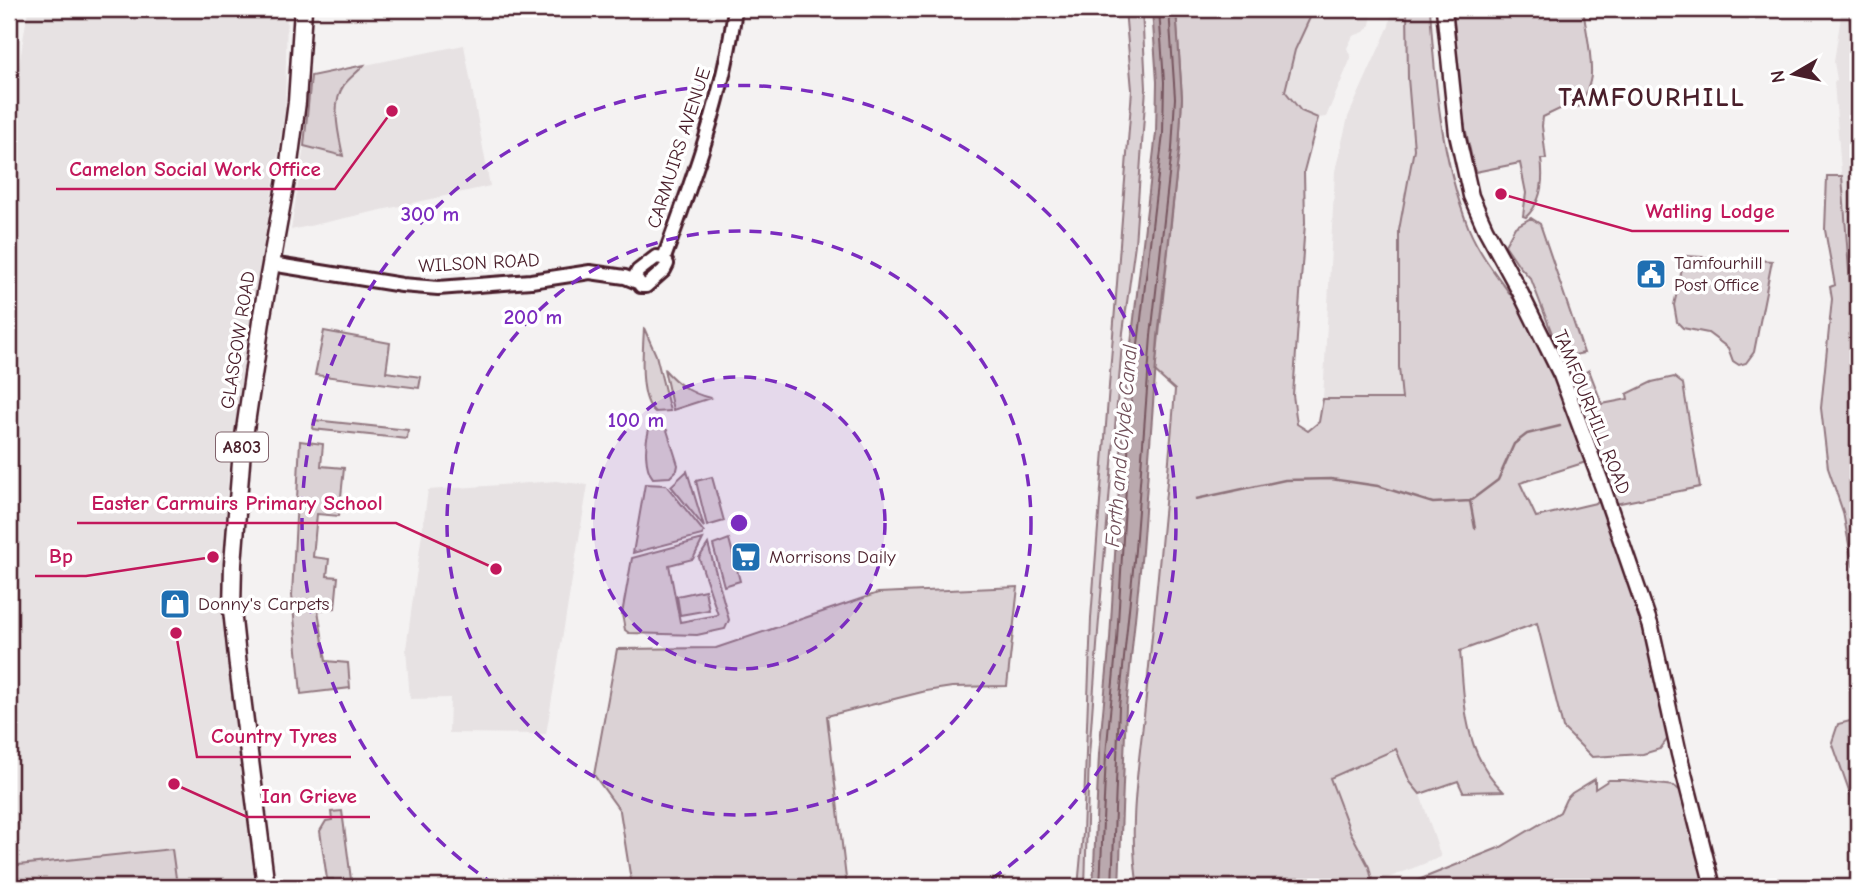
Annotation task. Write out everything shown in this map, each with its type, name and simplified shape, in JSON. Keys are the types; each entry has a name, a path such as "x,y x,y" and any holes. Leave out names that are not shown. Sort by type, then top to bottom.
{"main road":[{"name":"GLASGOW ROAD","path":"266,887 232,610 233,564 242,450 296,114 303,9"},
{"name":"TAMFOURHILL ROAD","path":"1444,9 1457,134 1471,197 1547,345 1585,438 1651,627 1679,754 1713,887"}],"street":[{"name":"CARMUIRS AVENUE","path":"637,276 640,286 646,286 667,264 664,258 714,113 731,41 735,9"},
{"name":"WILSON ROAD","path":"271,264 402,285 438,288 531,281 590,272 637,276"}],"shaded area":[{"path":"28,9 287,9 285,110 229,465 223,564 224,615 255,887 174,887 176,878 9,866 9,130"},
{"path":"1125,9 1142,9 1146,88 1135,244 1123,332 1098,632 1089,756 1085,887 1078,887 1083,833 1091,618 1132,90"},
{"path":"1176,9 1314,9 1295,50 1285,91 1301,111 1318,118 1304,171 1305,223 1293,395 1297,424 1308,431 1319,422 1323,399 1402,399 1399,367 1399,230 1414,149 1408,78 1407,9 1430,9 1441,120 1459,202 1481,251 1524,314 1543,350 1586,462 1520,483 1536,517 1600,502 1640,618 1664,707 1669,737 1660,749 1643,754 1592,757 1563,728 1537,623 1460,651 1465,708 1473,744 1490,776 1503,791 1463,792 1458,781 1420,794 1410,782 1396,749 1330,778 1350,831 1369,867 1373,884 1365,887 1138,887 1134,816 1175,390 1155,372 1182,98"},
{"path":"1314,9 1373,9 1370,25 1364,32 1353,36 1347,48 1351,58 1326,117 1318,118 1301,111 1285,91 1295,50"},
{"path":"1392,9 1407,9 1408,78 1414,149 1399,230 1399,367 1402,399 1323,399 1335,171 1348,117 1389,26"},
{"path":"1453,9 1583,9 1591,58 1590,82 1583,106 1570,104 1543,117 1546,159 1541,159 1542,183 1536,205 1526,217 1523,216 1526,193 1520,163 1475,172 1462,114"},
{"path":"1842,9 1858,9 1858,341 1850,285 1834,82 1837,80 1834,62"},
{"path":"464,45 490,186 291,230 311,76"},
{"path":"364,65 344,85 337,102 343,156 304,146 311,76"},
{"path":"1827,176 1842,176 1850,285 1858,341 1858,568 1853,566 1843,512 1828,468 1821,408 1832,299 1830,287 1835,285 1825,230"},
{"path":"1531,218 1540,224 1584,353 1574,355 1558,349 1531,279 1505,245 1515,227"},
{"path":"1685,256 1772,261 1754,352 1746,363 1739,365 1733,361 1728,348 1708,333 1683,328 1677,322 1674,305"},
{"path":"644,328 656,355 670,411 655,412 646,396 643,373"},
{"path":"324,331 390,343 386,372 421,377 419,388 315,375"},
{"path":"664,369 684,387 710,398 673,410"},
{"path":"1589,370 1602,404 1628,399 1627,394 1652,382 1674,377 1683,384 1700,487 1615,504 1574,380"},
{"path":"314,420 408,430 407,439 313,429"},
{"path":"659,424 667,430 678,465 670,477 653,478 647,462 647,441 649,429"},
{"path":"300,441 323,444 321,466 344,468 339,516 317,514 313,557 329,559 327,576 338,577 335,608 318,610 326,661 348,663 350,688 301,694 292,595"},
{"path":"687,471 704,527 671,486"},
{"path":"712,477 724,521 707,526 696,481"},
{"path":"556,481 588,485 546,734 449,733 450,698 410,699 406,649 428,490"},
{"path":"645,484 666,485 704,532 702,535 633,553"},
{"path":"703,539 693,559 669,565 680,622 718,615 699,558 708,544 729,620 725,629 697,635 629,633 625,630 622,614 632,558"},
{"path":"729,539 740,581 724,586 713,545"},
{"path":"1018,587 1007,686 952,687 926,691 827,716 847,887 632,887 620,811 594,775 617,649 716,648 878,593"},
{"path":"705,590 709,610 680,615 677,596"},
{"path":"1858,719 1858,816 1832,742 1838,724"},
{"path":"1396,749 1410,782 1420,794 1441,857 1373,884 1369,867 1350,831 1329,778"},
{"path":"1595,779 1595,789 1609,780 1624,780 1674,786 1686,795 1707,887 1401,887 1501,847 1560,812 1572,793"},
{"path":"342,811 352,887 334,887 333,879 327,879 320,831 326,821 332,820 331,812"},
{"path":"172,849 176,878 174,887 18,887 9,870 9,866"}],"water":[{"path":"1152,9 1176,9 1182,98 1179,149 1158,337 1142,551 1126,707 1119,887 1093,887 1099,754 1110,639 1124,403 1156,133 1157,82"}],"waterway":[{"path":"1196,499 1285,480 1331,479 1378,486 1433,503 1470,501 1498,480 1514,444 1527,434 1560,426"},
{"path":"1470,501 1475,528"}],"railway":[{"path":"9,54 16,9"},
{"path":"1851,9 1858,99"},
{"path":"9,883 11,887"}],"place":[{"name":"Camelon Social Work Office","path":"392,111"},
{"name":"Watling Lodge","path":"1501,194"},
{"name":"Tamfourhill Post Office","path":"1651,274"},
{"name":"Bp","path":"213,557"},
{"name":"Morrisons Daily","path":"746,557"},
{"name":"Easter Carmuirs Primary School","path":"496,569"},
{"name":"Donny's Carpets","path":"175,604"},
{"name":"Country Tyres","path":"176,633"},
{"name":"Ian Grieve","path":"174,784"}],"district":[{"name":"TAMFOURHILL","path":"1652,98"}],"water label":[{"name":"Forth and Clyde Canal","path":"1121,446"}]}
